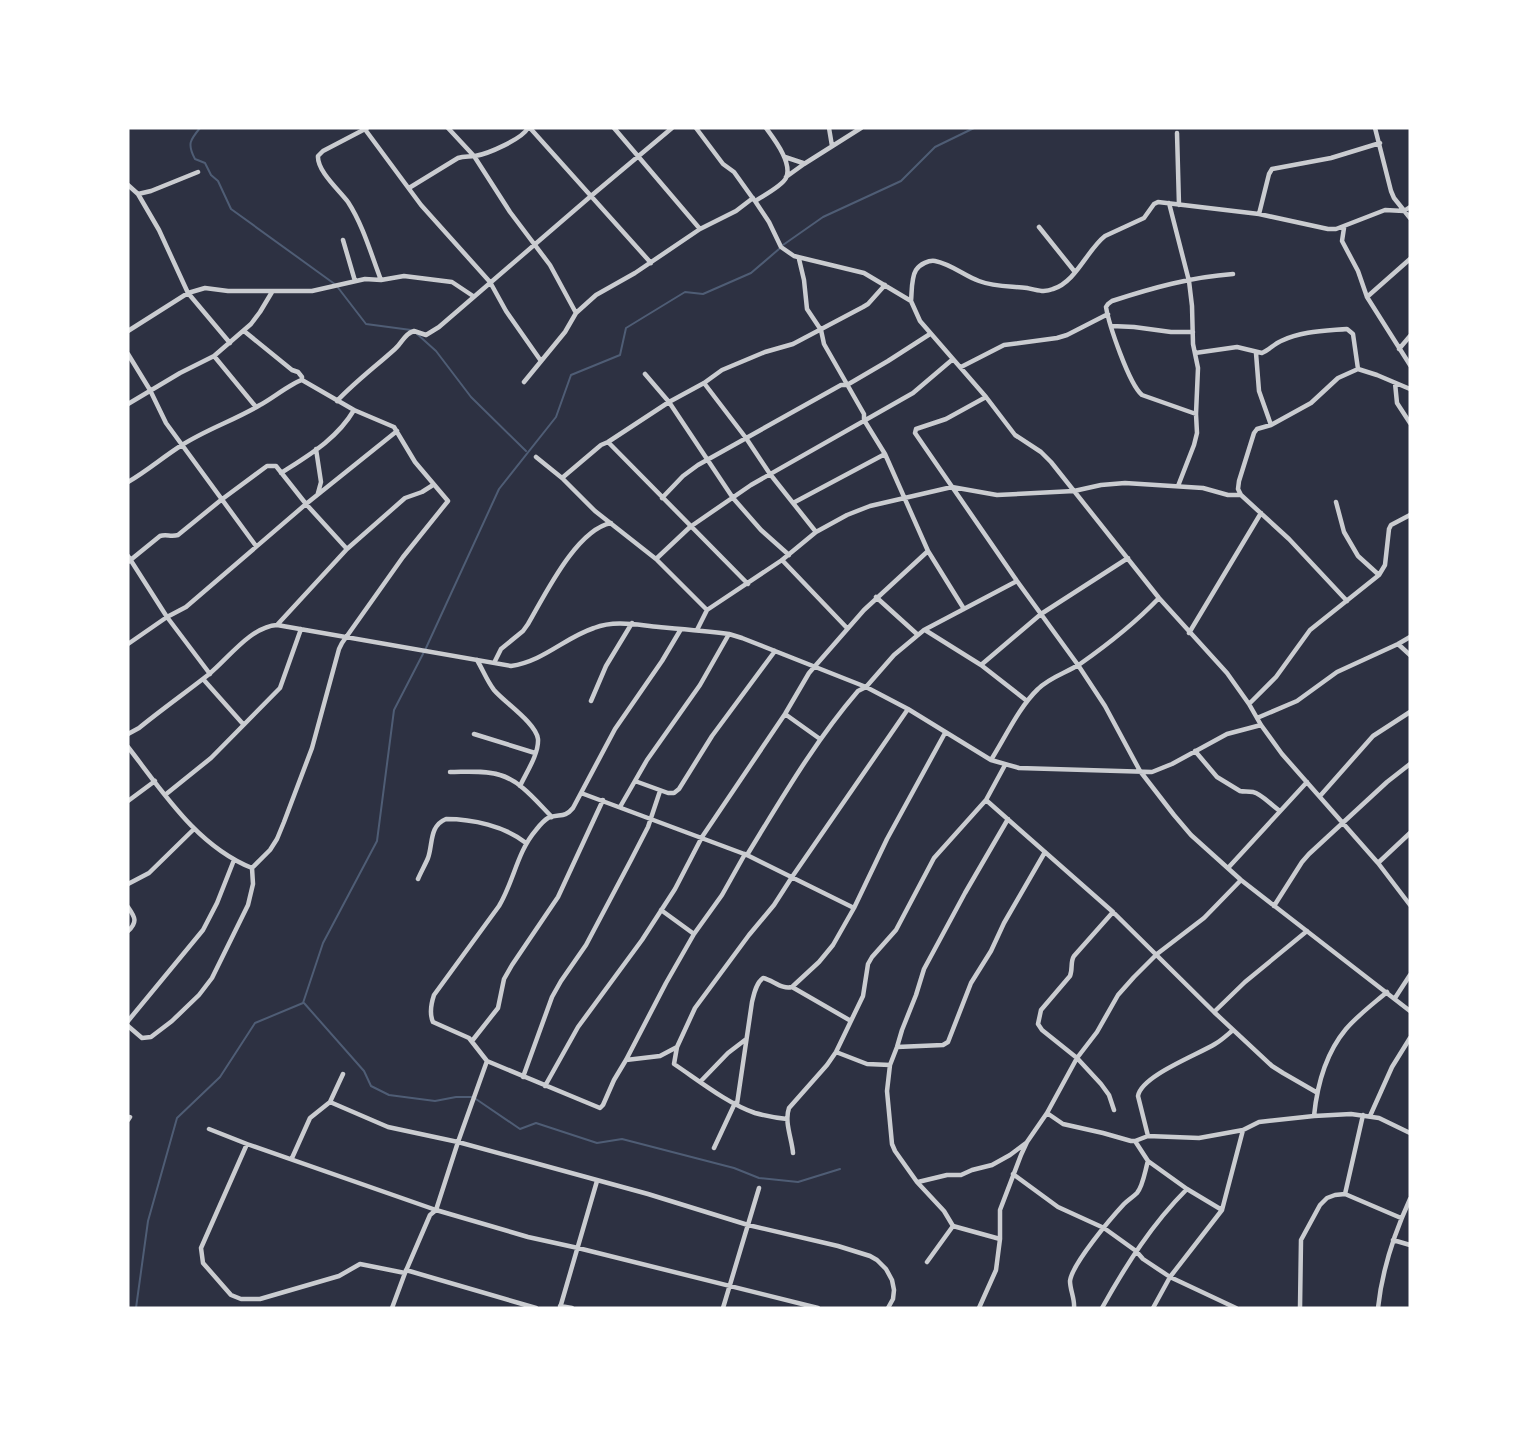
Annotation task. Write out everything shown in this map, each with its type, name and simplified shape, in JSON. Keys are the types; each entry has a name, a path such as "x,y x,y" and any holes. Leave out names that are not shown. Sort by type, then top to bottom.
{"street":[{"path":"381,280 351,207 317,161 323,151 366,128 421,205 490,282 506,311 541,360"},
{"path":"448,128 474,156 510,212 550,265 576,313"},
{"path":"409,188 458,158 474,156 510,142 529,128 651,263"},
{"path":"614,128 700,229"},
{"path":"337,401 396,348 405,334 414,331 426,335 439,327 672,128"},
{"path":"696,128 723,164 734,172 769,222 781,247 799,258 856,270 911,301"},
{"path":"766,128 784,156 786,178"},
{"path":"829,128 832,146"},
{"path":"524,382 565,332 576,313 596,295 651,263 700,229 781,184 804,164 862,128"},
{"path":"1375,128 1391,191 1410,218"},
{"path":"1177,133 1179,205"},
{"path":"1259,214 1272,169 1331,158 1380,143"},
{"path":"784,156 804,164"},
{"path":"138,194 198,172"},
{"path":"128,185 138,194 159,230 188,293 230,343"},
{"path":"1410,207 1404,211 1385,210 1344,227 1328,229 1259,214 1158,202 1144,218 1100,240 1075,272 1054,289 1039,291 987,284 947,265 929,261 916,270 911,301 920,321 930,334 961,367 1015,435 1051,462 1159,598 1227,673 1282,754 1378,863 1410,905"},
{"path":"1169,203 1189,281 1198,368 1198,427 1178,486"},
{"path":"1039,227 1075,272"},
{"path":"1344,227 1342,241 1358,271 1367,297 1410,365"},
{"path":"343,240 355,281"},
{"path":"799,258 807,309 821,330 824,344 864,414 864,420 885,454 928,551 964,609"},
{"path":"1367,297 1410,259"},
{"path":"1196,414 1142,395 1137,390 1123,361 1107,307 1112,301 1159,286 1209,275 1233,274"},
{"path":"128,331 188,293 205,288 228,291 312,291 365,279 381,280 404,276 446,280 458,284 473,296"},
{"path":"562,478 595,449 730,366 793,344 821,330 868,304 885,285"},
{"path":"128,404 214,356 244,331 272,292"},
{"path":"961,367 1004,345 1057,338 1108,314"},
{"path":"1112,326 1193,332"},
{"path":"1195,353 1237,348 1256,353 1266,352 1281,341 1306,332 1347,329 1353,334 1359,369"},
{"path":"234,860 203,930 128,1023 142,1038 151,1037 172,1021 212,978 248,905 253,884 252,868 270,850 284,822 312,748 339,649 403,557 448,501 415,462 392,425 354,410 302,380 298,372 244,331"},
{"path":"662,498 690,470 888,361 930,334"},
{"path":"1399,349 1410,336"},
{"path":"1256,353 1259,391 1270,425"},
{"path":"128,354 166,423 256,546"},
{"path":"214,356 256,407"},
{"path":"656,559 690,527 733,498 913,393 953,359"},
{"path":"1347,601 1289,539 1241,495 1238,489 1239,481 1257,429 1311,403 1338,378 1359,369 1410,389"},
{"path":"645,374 670,402 733,498 761,530 789,555"},
{"path":"128,482 183,444 302,380"},
{"path":"704,383 816,532"},
{"path":"1395,383 1397,403 1410,423"},
{"path":"986,397 946,419 915,431 952,488 1078,665 1105,706 1140,771 1191,835 1241,880 1410,1011"},
{"path":"281,473 343,428 354,410"},
{"path":"128,644 186,607 306,504 397,431"},
{"path":"608,442 748,584"},
{"path":"316,449 321,482 317,495"},
{"path":"793,503 885,454"},
{"path":"536,457 595,511 656,559 708,610"},
{"path":"209,674 129,559 160,536 178,535 267,466 276,466 347,549"},
{"path":"697,630 708,610 782,561 816,532 856,511 905,498 952,488 997,495 1074,491 1113,484 1203,488 1228,495 1241,495"},
{"path":"277,625 347,549 405,498 433,485"},
{"path":"1336,502 1349,543 1358,556 1379,575"},
{"path":"1189,633 1261,513"},
{"path":"1249,704 1276,677 1310,630 1379,575 1385,565 1391,525 1410,515"},
{"path":"494,663 501,649 523,631 557,574 575,550 597,527 611,523"},
{"path":"545,1086 578,1027 662,910 702,837 785,714 809,673 876,597 928,551"},
{"path":"981,665 1041,614 1128,558"},
{"path":"782,561 846,628"},
{"path":"681,629 615,729 569,813 563,817 545,820 526,843 505,895 431,1003 433,1021 472,1041 487,1061 600,1108 694,934 722,895 820,739 858,691 866,687 894,655 924,630 1017,580"},
{"path":"876,597 918,635"},
{"path":"991,760 1027,701 1047,681 1078,665 1133,623 1159,598"},
{"path":"591,701 606,666 632,623"},
{"path":"128,734 203,679 260,629 270,625 511,666 545,655 584,632 607,624 632,623 729,634 866,687 908,709 991,760 1034,769 1152,772 1227,734 1261,725"},
{"path":"165,794 211,758 280,688 301,629"},
{"path":"924,630 981,665 1027,701"},
{"path":"620,807 647,760 701,685 729,634"},
{"path":"1257,719 1304,698 1337,672 1410,637"},
{"path":"1398,644 1410,655"},
{"path":"635,781 660,791 674,793 679,789 712,736 775,651"},
{"path":"477,660 492,688 536,733 538,739 535,753 520,786"},
{"path":"203,679 243,724"},
{"path":"787,1119 753,1112 674,1065 677,1047 701,1000 774,905 908,709"},
{"path":"1320,796 1373,736 1410,712"},
{"path":"785,714 820,739"},
{"path":"714,1147 736,1103 755,991 760,980 763,978 785,988 792,987 827,953 854,908 887,839 946,733"},
{"path":"474,734 535,753"},
{"path":"128,747 194,829 234,860 252,868"},
{"path":"1195,751 1217,777 1243,793 1257,793 1280,811"},
{"path":"1274,906 1302,862 1387,782 1410,764"},
{"path":"793,1153 787,1119 789,1108 836,1052 863,996 868,964 896,930 934,858 986,800 1005,765"},
{"path":"450,772 499,775 510,779 552,817"},
{"path":"128,801 155,781"},
{"path":"1228,868 1307,782"},
{"path":"523,1077 552,997 586,945 648,827 660,791"},
{"path":"581,793 746,854 854,908"},
{"path":"472,1041 498,1008 504,979 558,897 603,800"},
{"path":"986,800 1113,912 1272,1066 1316,1092"},
{"path":"418,879 428,859 435,827 446,818 495,826 526,843"},
{"path":"1000,1239 953,1226 944,1211 917,1182 892,1144 887,1091 890,1065 924,970 1008,819"},
{"path":"128,884 149,873 194,829"},
{"path":"1378,863 1410,833"},
{"path":"897,1047 943,1045 948,1042 971,983 1045,852"},
{"path":"979,1308 996,1270 1000,1210 1013,1174 1027,1142 1077,1058 1097,1032 1118,995 1157,954 1203,918 1241,880"},
{"path":"128,907 135,916 133,926 128,931"},
{"path":"662,910 694,934"},
{"path":"1113,912 1074,956 1073,971 1041,1010 1038,1024 1077,1058 1110,1095 1114,1110"},
{"path":"1214,1012 1245,982 1307,931"},
{"path":"1395,998 1410,975"},
{"path":"792,987 851,1021"},
{"path":"1314,1116 1316,1092 1327,1061 1345,1031 1387,992"},
{"path":"1148,1136 1138,1096 1141,1087 1162,1072 1215,1045 1233,1030"},
{"path":"1370,1116 1392,1067 1410,1038"},
{"path":"700,1082 727,1053 746,1040"},
{"path":"626,1060 660,1056 677,1047"},
{"path":"836,1052 874,1066 890,1065"},
{"path":"392,1308 430,1215 436,1210 487,1061"},
{"path":"292,1158 310,1118 330,1102 343,1074"},
{"path":"330,1102 388,1128 458,1142 661,1197 748,1225 870,1256 886,1269 892,1280 893,1299 888,1308"},
{"path":"1047,1112 1063,1124 1135,1141 1148,1136 1199,1138 1243,1130 1259,1122 1314,1116 1370,1116 1410,1133"},
{"path":"1345,1194 1363,1115"},
{"path":"209,1129 436,1210 528,1237 818,1308"},
{"path":"1153,1308 1170,1277 1223,1210 1243,1130"},
{"path":"1135,1141 1148,1161 1187,1189 1223,1210"},
{"path":"917,1182 947,1175 961,1175 992,1165 1010,1156 1027,1142"},
{"path":"247,1144 201,1248 203,1263 232,1295 240,1299 260,1299 340,1276 360,1264 406,1271 536,1308"},
{"path":"1074,1308 1070,1280 1074,1269 1121,1207 1140,1189 1148,1161"},
{"path":"1013,1174 1058,1207 1104,1228 1170,1277 1236,1308"},
{"path":"572,1308 560,1307 597,1181"},
{"path":"723,1308 759,1188"},
{"path":"1102,1308 1157,1221 1187,1189"},
{"path":"1300,1308 1301,1240 1320,1205 1327,1198 1345,1194 1401,1218"},
{"path":"1378,1308 1381,1284 1393,1240 1410,1199"},
{"path":"927,1262 953,1226"},
{"path":"1393,1240 1410,1245"}],"waterway":[{"path":"200,128 191,142 191,150 195,159 205,163 211,175 218,181 231,209 336,285 366,324 411,330"},
{"path":"783,245 823,217 901,181 935,147 974,128"},
{"path":"136,1308 148,1221 177,1118 220,1077 255,1023 303,1003 323,943 377,841 394,710 426,648 499,489 556,417 571,375 620,355 626,328 685,292 703,294 751,273 779,249"},
{"path":"416,333 436,351 471,397 526,451"},
{"path":"304,1003 364,1071 371,1086 389,1095 435,1101 473,1097 520,1129 536,1123 597,1143 622,1139 734,1168 759,1178 798,1182 840,1169"}]}
